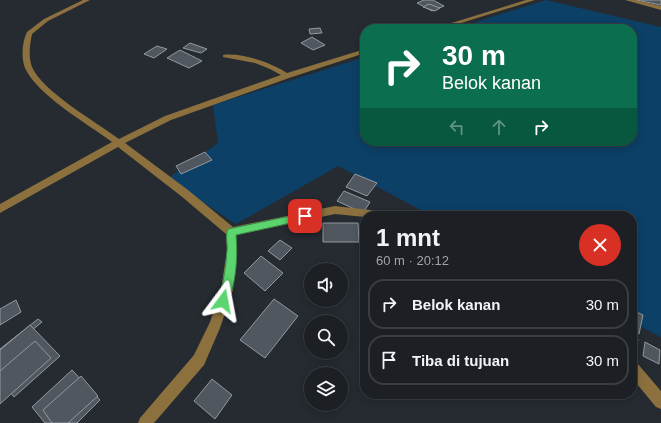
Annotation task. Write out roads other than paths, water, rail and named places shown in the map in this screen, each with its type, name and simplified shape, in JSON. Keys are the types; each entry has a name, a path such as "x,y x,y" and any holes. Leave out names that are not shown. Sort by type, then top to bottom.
{"street":[{"path":"87,0 46,20 29,33 25,53 30,70 42,86 119,142 213,215 231,232 232,250 227,290 216,324 199,360 144,423"},
{"path":"452,24 532,0"},
{"path":"628,0 661,8"},
{"path":"0,209 119,142 168,118 286,76 360,53"},
{"path":"225,56 259,62 277,69 286,76"},
{"path":"231,232 335,210 360,213"},
{"path":"637,374 661,402"}]}
